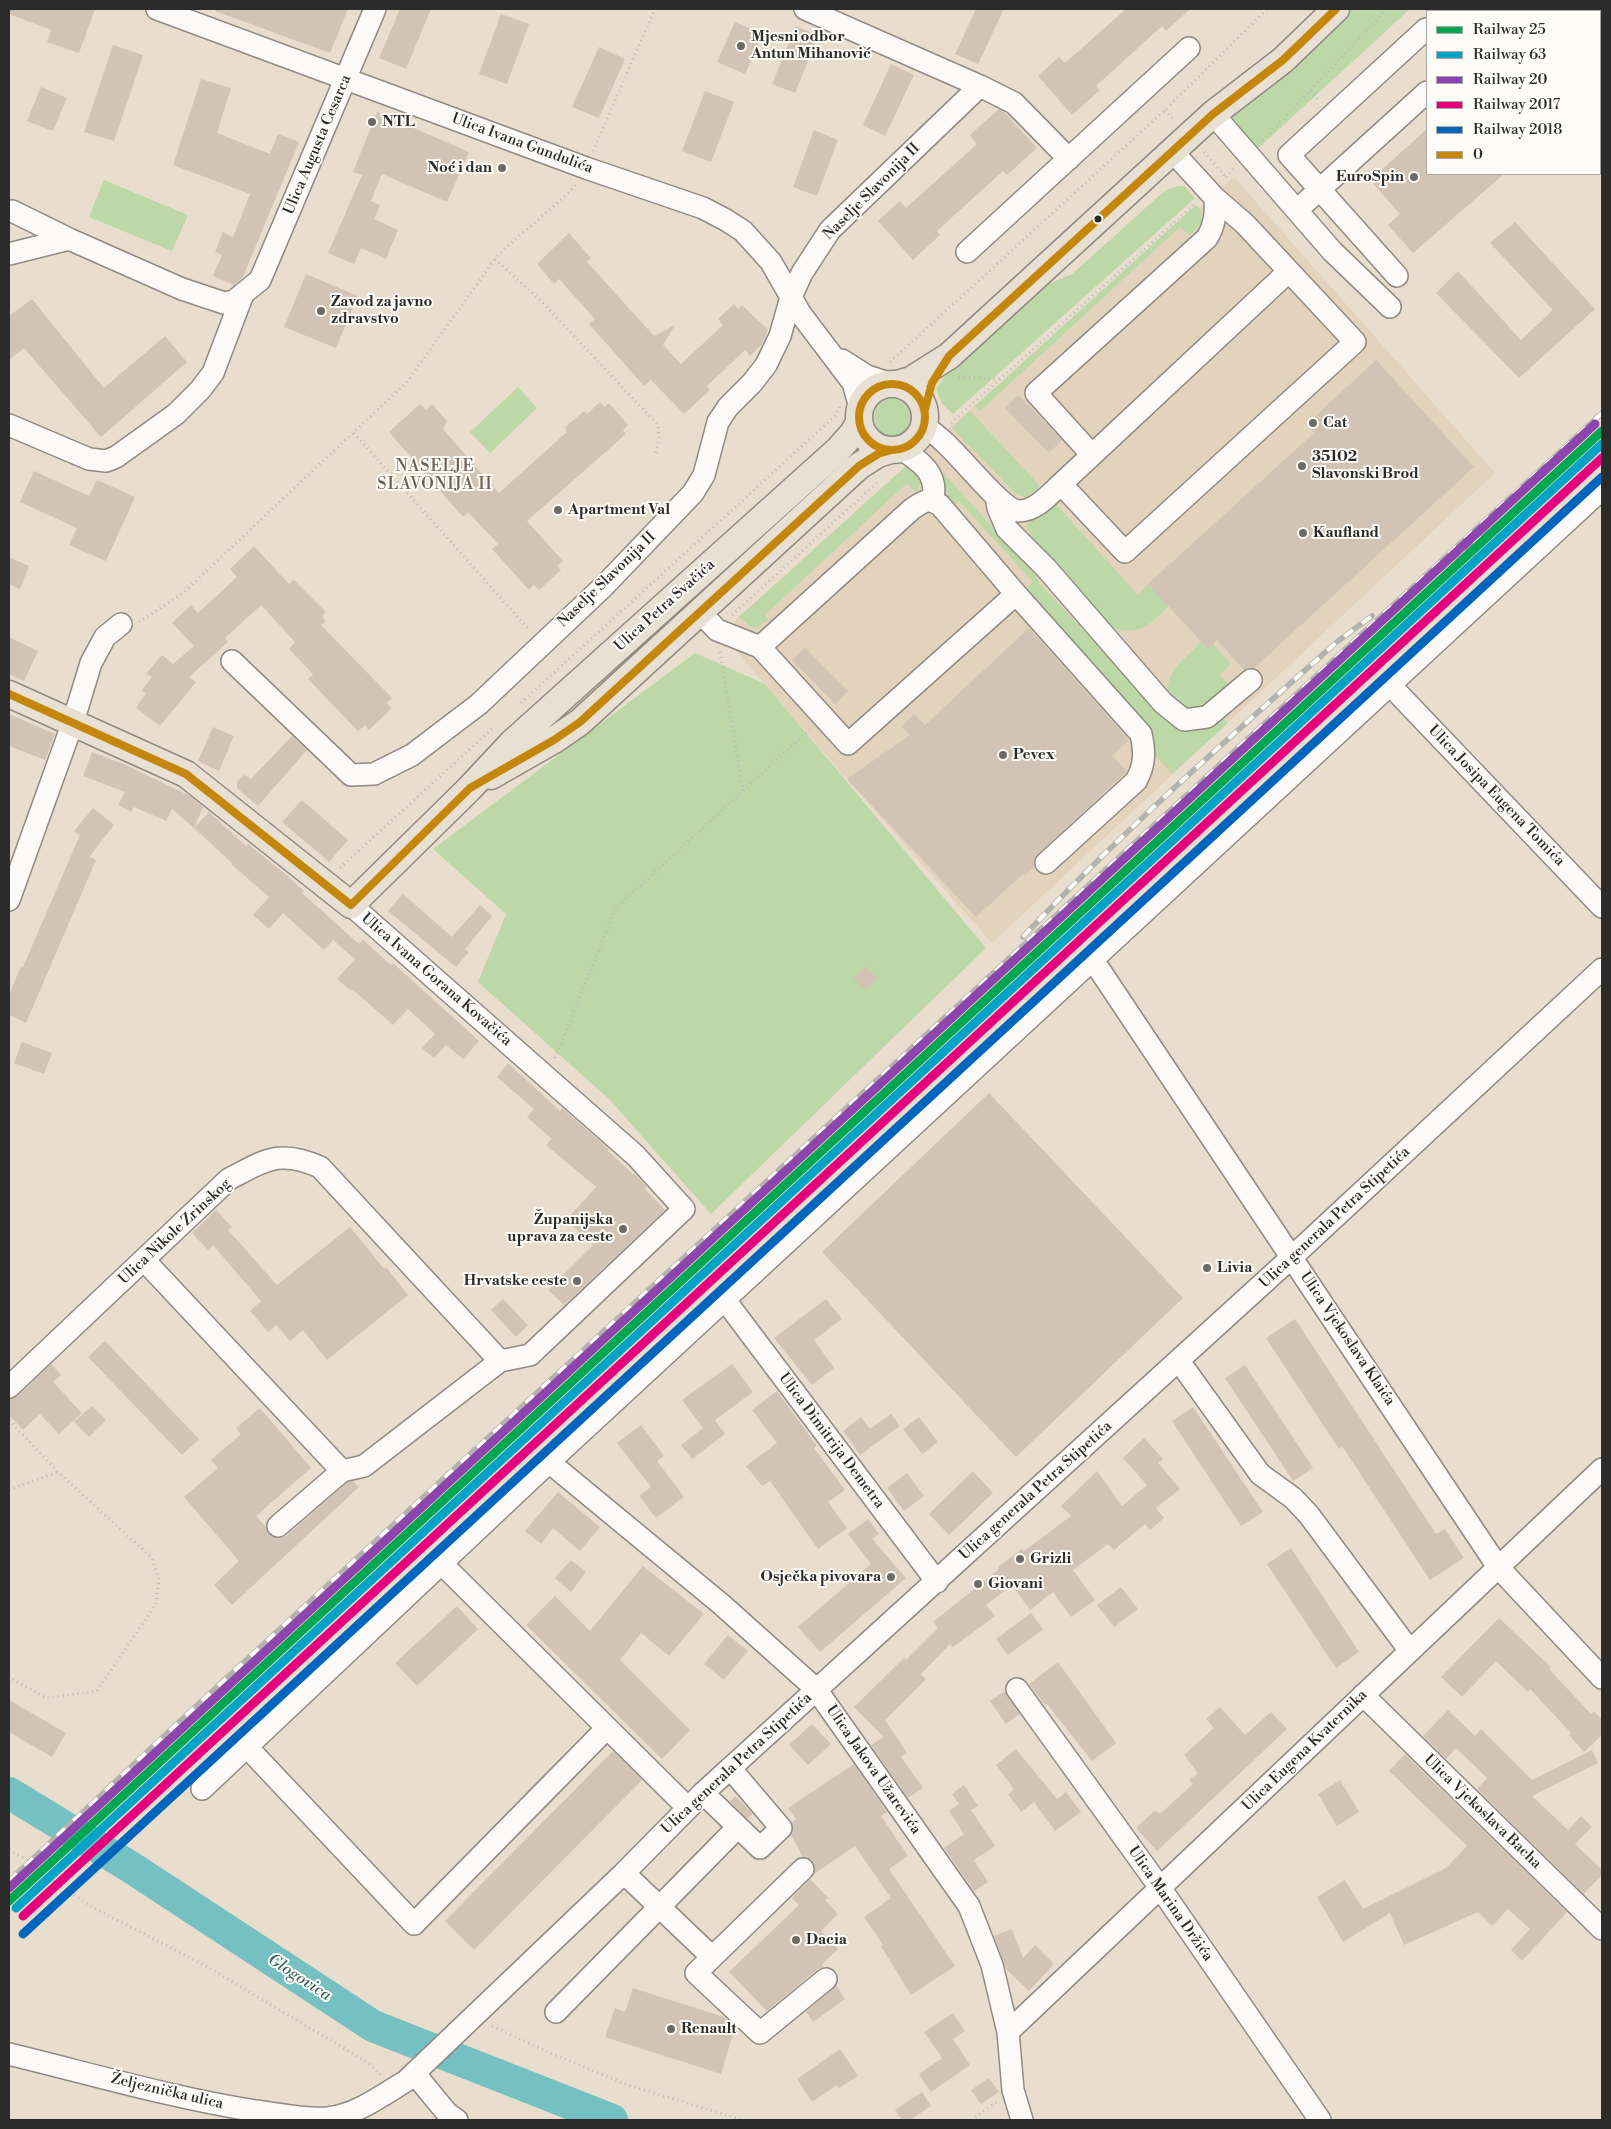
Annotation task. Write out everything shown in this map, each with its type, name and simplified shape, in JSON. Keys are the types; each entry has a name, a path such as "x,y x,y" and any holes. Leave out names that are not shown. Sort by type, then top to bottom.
{"main road":[{"path":"1213,114 1247,72 1310,9"},
{"path":"951,366 922,374 889,377 870,391 854,411 863,434 870,442 880,448 896,450 910,445 929,424 932,383 938,371 951,366 1172,151 1213,114 1283,60 1336,9"},
{"path":"889,377 915,392 921,399 929,424"},
{"name":"Ulica Petra Svačića","path":"351,905 470,788 512,743 838,450 853,433 854,411"},
{"name":"Ulica Petra Svačića","path":"470,788 554,740 580,722 708,621 859,466 878,454 896,450"},
{"name":"Ulica Ivana Gorana Kovačića","path":"9,694 186,774 351,905"}],"street":[{"name":"Ulica Augusta Cesarca","path":"243,294 260,280 375,9"},
{"path":"805,9 980,86 1014,103 1069,159"},
{"name":"Ulica Ivana Gundulića","path":"168,11 586,168 703,208 726,220 756,244 771,262 805,320 832,353"},
{"path":"1397,276 1289,155 1426,29"},
{"path":"967,252 1189,48"},
{"name":"Naselje Slavonija II","path":"232,661 351,775 374,774 412,755 479,704 604,586 693,493 704,475 718,422 728,407 752,383 766,365 780,336 792,297 802,273 830,230 980,86"},
{"path":"1296,210 1426,93"},
{"path":"1213,114 1332,251 1390,307"},
{"path":"1061,484 1125,552 1355,342 1244,224 1211,194 1172,151"},
{"path":"1207,238 1215,220 1211,194"},
{"path":"12,211 69,239 182,289 224,303 234,300 243,294"},
{"path":"1092,455 1036,393 1207,238 1226,226 1244,224"},
{"path":"9,254 69,239"},
{"path":"929,424 1004,502 1019,511 1038,504 1288,272"},
{"path":"9,425 89,459 106,461 116,457 176,414 213,373 243,294"},
{"path":"832,353 858,372 889,377"},
{"path":"832,353 853,383 854,411"},
{"path":"896,450 920,462 932,477 935,486 932,500"},
{"path":"202,1789 549,1462 1602,489"},
{"path":"932,500 945,511 1141,734 1145,749 1143,769 1136,781 1046,863"},
{"path":"760,647 912,509 932,500"},
{"path":"1004,502 998,508 1007,529 1046,568 1163,703 1184,720 1207,717 1251,680"},
{"path":"708,621 760,647 848,744 1016,594"},
{"path":"9,900 91,664 106,636 121,624"},
{"name":"Ulica Josipa Eugena Tomića","path":"1390,686 1602,907"},
{"name":"Ulica Ivana Gorana Kovačića","path":"351,905 636,1156 684,1209 530,1355 500,1361"},
{"name":"Ulica Vjekoslava Klaića","path":"1094,960 1498,1567 1602,1678"},
{"name":"Ulica generala Petra Stipetića","path":"473,2017 624,1873 730,1768 1179,1361 1602,969"},
{"name":"Ulica Nikole Zrinskog","path":"9,1387 229,1179 269,1159 300,1158 320,1167 500,1361"},
{"path":"144,1260 342,1471"},
{"name":"Ulica Dimitrija Demetra","path":"725,1300 936,1582"},
{"path":"278,1526 342,1471 364,1466 500,1361"},
{"path":"1179,1361 1260,1474 1293,1498 1309,1515 1410,1651"},
{"name":"Ulica Jakova Užarevića","path":"549,1462 721,1604 816,1689 969,1906 992,1966 1008,2032 1012,2090 1022,2120"},
{"name":"Ulica Eugena Kvaternika","path":"1008,2032 1602,1469"},
{"path":"442,1564 607,1728 696,1801 738,1827 760,1848 781,1828 730,1768"},
{"name":"Ulica Marina Držića","path":"1017,1690 1160,1889 1320,2120"},
{"name":"Ulica Vjekoslava Bacha","path":"1363,1695 1602,1930"},
{"path":"247,1747 414,1924 607,1728"},
{"path":"556,2012 738,1827"},
{"path":"803,1869 696,1973 760,2033 826,1979"},
{"path":"624,1873 712,1958"},
{"name":"Željeznička ulica","path":"9,2054 215,2105 304,2118 328,2118 348,2113 367,2105 405,2080 473,2017"},
{"path":"405,2080 457,2120"}],"path":[{"path":"121,624 139,622 182,594 407,382 495,259 511,242 555,207 578,182 586,168 655,9"},
{"path":"889,377 892,361 1165,110 1268,9"},
{"path":"929,424 1000,379 1211,194 1226,176 1249,155 1387,9"},
{"path":"1165,110 1176,122"},
{"path":"1202,151 1226,176"},
{"path":"495,259 541,301 658,425 660,438 655,456"},
{"path":"951,366 1000,379"},
{"path":"515,708 837,414 854,411"},
{"path":"354,433 542,644"},
{"path":"743,792 708,621 891,470 896,450"},
{"path":"547,1077 616,908 824,716"},
{"path":"324,883 500,721"},
{"path":"9,1420 58,1472 152,1558 160,1580 156,1604 98,1691 46,1698 9,1677"},
{"path":"9,1490 58,1472"},
{"path":"9,1850 36,1865 51,1880 94,1908 204,1965 367,2062 405,2080"},
{"path":"473,2017 548,2052 625,2084 742,2120"},
{"path":"971,2120 1012,2090"}],"shaded area":[{"path":"1234,177 1495,473 992,943 849,782 721,633 906,466"}],"green space":[{"path":"1344,9 1410,9 1254,152 1229,120 1235,108"},
{"path":"1426,9 1518,10 1427,10"},
{"path":"104,180 188,215 172,251 89,217"},
{"path":"1184,186 1195,198 953,414 942,403 937,388 948,372 1046,285 1072,274 1166,190"},
{"path":"1196,205 1201,210 1201,223 1190,235 1180,227 980,411 975,406"},
{"path":"518,387 537,408 490,453 470,432"},
{"path":"898,397 905,400 911,406 914,417 913,425 905,434 898,437 890,437 883,434 875,425 874,413 877,406 886,398"},
{"path":"970,411 1039,485 1035,491 1026,497 1017,495 952,428"},
{"path":"926,453 1038,579 1039,583 1134,684 1136,689 1164,716 1220,714 1228,723 1172,774 1149,748 1153,743 1152,736 1145,724 1024,591 1033,582 959,501 950,510 924,456"},
{"path":"906,466 912,469 920,483 917,493 907,483 765,615 769,620 757,627 751,627 739,617"},
{"path":"1053,501 1138,595 1148,584 1169,606 1156,619 1138,630 1131,631 1113,628 1044,556 1026,526"},
{"path":"1201,642 1208,649 1213,644 1231,664 1220,675 1230,685 1207,707 1197,709 1183,708 1177,705 1169,695 1169,681 1178,665"},
{"path":"695,653 765,684 986,948 711,1214 609,1099 478,982 506,914 433,849"}],"building":[{"path":"9,9 95,9 79,53 47,42 51,30 9,14"},
{"path":"215,9 348,9 330,53 215,11"},
{"path":"400,9 431,9 406,69 379,58"},
{"path":"976,9 1004,9 978,64 955,54"},
{"path":"1126,9 1190,9 1166,31 1162,26 1096,86 1100,90 1072,115 1038,76 1059,57 1065,63"},
{"path":"501,14 529,24 507,84 479,74"},
{"name":"Mjesni odbor Antun Mihanović","path":"735,22 763,34 745,74 717,62"},
{"path":"796,26 818,36 795,93 772,84"},
{"path":"113,45 143,55 114,141 84,132"},
{"path":"599,47 625,59 599,118 572,107"},
{"path":"891,64 914,75 885,136 863,125"},
{"path":"201,79 231,88 217,133 270,154 278,134 299,142 243,277 234,285 213,276 222,255 215,252 223,232 233,237 250,194 173,165"},
{"path":"41,87 67,98 53,131 27,121"},
{"path":"705,91 734,102 711,162 682,151"},
{"path":"999,109 1037,148 1007,175 1003,171 937,231 940,235 913,260 878,221 900,201 906,208 977,144 970,135"},
{"path":"377,112 469,152 447,202 382,174 371,201 380,205 374,219 398,230 386,259 361,248 354,264 328,253 362,175 353,172"},
{"path":"814,130 838,140 817,196 793,187"},
{"path":"1426,130 1426,175 1503,175 1413,253 1388,225 1400,214 1370,180"},
{"path":"1515,222 1595,309 1519,378 1436,293 1458,271 1521,340 1553,310 1490,243"},
{"path":"569,233 591,258 587,262 654,336 675,325 663,345 681,364 723,325 718,319 734,304 738,309 742,305 768,330 762,344 750,356 745,350 707,386 710,390 684,414 651,380 644,386 589,324 595,319 559,279 554,284 537,264"},
{"name":"Zavod za javno zdravstvo","path":"306,274 358,296 336,348 284,327"},
{"path":"32,299 104,388 165,336 187,362 101,437 24,348 9,360 9,316"},
{"name":"Kaufland","path":"1376,360 1474,467 1254,668 1244,670 1217,640 1208,649 1148,584 1314,433 1307,424"},
{"path":"1018,395 1062,440 1049,453 1005,408"},
{"path":"600,402 605,407 609,403 628,425 623,430 626,434 527,521 563,561 557,566 561,570 539,590 534,585 529,590 492,549 498,544 468,512 463,517 389,432 420,404 426,410 432,404 447,421 443,429 499,493 567,432 565,427 584,411 587,414"},
{"path":"34,471 89,496 97,480 135,497 106,561 69,545 77,528 20,502"},
{"path":"254,546 289,584 294,580 326,612 322,616 326,621 321,625 392,698 386,703 392,708 369,730 365,725 358,731 308,679 313,674 289,649 295,642 261,605 225,638 228,642 189,677 196,682 160,726 136,708 146,693 141,691 152,677 146,674 162,655 173,664 194,646 172,623 191,605 198,613 237,577 230,569"},
{"path":"9,557 29,566 20,589 9,584"},
{"path":"1029,628 1129,740 1112,756 1127,771 1038,854 1034,860 1034,867 1025,876 1023,874 976,917 847,779 910,735 902,727 914,714 925,725"},
{"path":"9,637 38,651 24,681 9,674"},
{"path":"805,648 848,691 835,704 792,660"},
{"path":"9,714 55,734 45,760 9,746"},
{"path":"213,727 234,736 219,771 198,761"},
{"path":"292,736 307,750 258,806 237,788 237,782 244,775 251,779"},
{"path":"92,752 126,765 190,796 203,807 194,828 172,809 166,821 134,807 131,812 118,805 125,792 83,776"},
{"path":"302,800 348,840 329,862 282,822"},
{"path":"93,808 114,825 89,857 96,860 26,1023 9,1015 9,995 80,835 74,831"},
{"path":"209,812 246,846 248,844 284,873 304,891 302,893 359,944 363,940 391,965 393,963 479,1041 463,1059 446,1045 434,1058 422,1048 435,1034 408,1009 393,1025 352,989 351,991 337,979 355,959 333,940 324,950 283,913 269,929 253,915 269,897 194,828"},
{"path":"403,894 452,937 480,905 492,916 465,949 469,952 456,967 388,911"},
{"path":"865,966 878,978 867,991 853,978"},
{"path":"22,1042 52,1053 44,1074 14,1063"},
{"path":"508,1063 560,1111 562,1108 609,1149 608,1151 647,1187 645,1189 665,1210 564,1305 548,1290 593,1245 566,1220 596,1187 546,1145 552,1139 527,1117 534,1109 497,1077"},
{"path":"989,1093 1183,1298 1016,1457 822,1252"},
{"path":"216,1210 232,1227 228,1230 277,1285 350,1227 408,1295 327,1360 303,1330 290,1341 276,1325 268,1332 250,1311 261,1301 213,1245 208,1250 192,1233"},
{"path":"503,1299 528,1325 516,1337 491,1310"},
{"path":"826,1299 842,1319 814,1340 834,1368 812,1385 774,1338"},
{"path":"1295,1319 1436,1534 1445,1529 1464,1558 1430,1580 1342,1446 1339,1449 1266,1338"},
{"path":"105,1341 199,1439 182,1455 88,1357"},
{"path":"51,1364 61,1375 53,1382 82,1413 59,1434 40,1414 23,1430 9,1415 9,1399 18,1396"},
{"path":"732,1364 753,1392 715,1420 725,1434 692,1459 681,1445 703,1428 682,1400"},
{"path":"1245,1365 1313,1468 1293,1481 1225,1378"},
{"path":"777,1391 817,1446 814,1448 845,1490 828,1502 847,1528 818,1549 770,1481 762,1486 746,1466 777,1443 752,1410"},
{"path":"92,1406 106,1420 89,1437 74,1422"},
{"path":"1193,1407 1263,1512 1241,1526 1172,1421"},
{"path":"260,1408 311,1468 256,1516 266,1527 269,1534 277,1538 286,1536 348,1482 353,1481 359,1487 232,1605 214,1585 239,1561 184,1497 218,1468 211,1460 241,1434 236,1428"},
{"path":"891,1414 900,1426 860,1455 843,1431 861,1417 870,1429"},
{"path":"919,1417 938,1442 922,1454 903,1429"},
{"path":"641,1425 664,1456 657,1461 684,1497 656,1518 639,1496 651,1487 617,1443"},
{"path":"1144,1438 1163,1459 1158,1463 1180,1489 1156,1508 1164,1518 1150,1530 1145,1524 1114,1550 1108,1544 1073,1570 1095,1600 1071,1617 1053,1592 1030,1610 1012,1585 986,1605 995,1616 953,1647 950,1644 921,1674 926,1679 885,1720 907,1753 901,1757 923,1788 908,1798 871,1745 884,1737 854,1707 938,1628 933,1622 999,1569 998,1567 1022,1549 1024,1551 1071,1516 1061,1506 1097,1471 1122,1506 1147,1485 1123,1458"},
{"path":"973,1471 993,1493 949,1535 929,1514"},
{"path":"907,1473 924,1496 904,1511 887,1488"},
{"path":"558,1492 600,1527 580,1551 553,1528 541,1544 525,1531"},
{"path":"868,1519 879,1534 872,1539 906,1578 820,1652 798,1627 871,1564 848,1534"},
{"path":"1291,1548 1359,1652 1336,1668 1267,1564"},
{"path":"571,1560 586,1572 571,1592 555,1578"},
{"path":"643,1566 704,1614 669,1656 641,1633 620,1660 690,1730 662,1759 526,1625 555,1596 590,1631"},
{"path":"1121,1587 1138,1609 1114,1627 1097,1605"},
{"path":"457,1606 478,1629 417,1686 395,1663"},
{"path":"1031,1613 1043,1629 1008,1655 996,1639"},
{"path":"1499,1618 1551,1667 1549,1669 1591,1714 1594,1711 1602,1720 1602,1735 1584,1752 1569,1735 1571,1733 1530,1689 1528,1692 1496,1661 1462,1697 1441,1677"},
{"path":"728,1635 748,1651 724,1680 704,1664"},
{"path":"1058,1662 1116,1743 1092,1761 1029,1684"},
{"path":"1005,1691 1020,1714 1006,1724 990,1701"},
{"path":"9,1700 66,1733 52,1757 9,1732"},
{"path":"1220,1707 1245,1735 1271,1712 1287,1729 1157,1851 1136,1828 1154,1811 1161,1813 1193,1784 1189,1780 1198,1773 1184,1755 1214,1728 1206,1719"},
{"path":"1448,1710 1475,1736 1481,1729 1532,1780 1592,1750 1598,1763 1532,1796 1568,1830 1581,1816 1592,1827 1575,1844 1602,1870 1602,1875 1584,1894 1477,1789 1487,1778 1456,1748 1446,1759 1423,1736"},
{"path":"812,1724 831,1744 808,1765 789,1745"},
{"path":"1016,1749 1057,1799 1066,1792 1081,1812 1055,1831 1034,1802 1021,1812 1008,1794 1014,1789 996,1765"},
{"path":"613,1751 642,1780 474,1950 445,1921"},
{"path":"1405,1754 1567,1912 1522,1961 1511,1950 1530,1929 1508,1909 1492,1926 1478,1912 1404,1945 1390,1913 1343,1942 1317,1897 1345,1880 1363,1909 1446,1868 1467,1846 1389,1771"},
{"path":"854,1764 887,1812 881,1816 908,1856 889,1869 955,1966 911,1995 881,1946 883,1945 864,1917 891,1898 855,1846 814,1874 815,1866 812,1861 803,1857 791,1835 793,1831 792,1822 796,1819 788,1808"},
{"path":"1340,1780 1359,1812 1337,1826 1318,1794"},
{"path":"964,1785 978,1806 971,1810 995,1846 974,1860 988,1882 974,1891 944,1848 964,1834 949,1811 959,1804 952,1794"},
{"path":"735,1796 753,1814 747,1819 730,1801"},
{"name":"Dacia","path":"810,1879 828,1898 825,1900 838,1914 821,1931 838,1949 822,1964 824,1967 818,1969 767,2011 729,1972 799,1905 792,1898"},
{"path":"1012,1929 1023,1958 1035,1945 1054,1964 1029,1991 1006,1969 994,1936"},
{"path":"836,1985 845,1999 813,2022 806,2012"},
{"name":"Renault","path":"633,1988 724,2017 735,2027 721,2074 605,2037 615,2008 625,2012"},
{"path":"953,2013 965,2031 953,2039 970,2065 931,2092 919,2074 942,2058 924,2032"},
{"path":"840,2049 858,2076 839,2088 837,2085 812,2102 797,2079"},
{"path":"989,2078 999,2092 981,2104 971,2090"},
{"path":"922,2092 931,2106 910,2120 902,2120 895,2110"}],"waterway":[{"name":"Glogovica","path":"9,1793 132,1868 373,2026 612,2120"}],"railway":[{"path":"9,1881 194,1708 1602,413"},
{"path":"1455,556 1514,513"},
{"path":"1023,937 1098,860 1177,786 1338,641 1372,616"}],"rail line":[{"name":"20","path":"9,1888 1595,424"},
{"name":"25","path":"9,1901 1602,431"},
{"name":"63","path":"16,1908 1602,444"},
{"name":"2017","path":"23,1916 1602,458"},
{"name":"2018","path":"23,1934 1602,477"}],"transit line":[{"name":"0","path":"925,409 932,383 949,356 1213,114 1283,60 1336,9"},
{"name":"0","path":"886,384 898,384 916,393 923,404 925,417 923,430 916,441 905,448 886,450 873,445 864,436 859,423 859,411 864,398 873,389 886,384"},
{"name":"0","path":"9,694 186,774 351,905 470,788 554,740 580,722 859,466 878,454 891,450"}],"place":[{"name":"Mjesni odbor Antun Mihanović","path":"741,46"},
{"name":"NTL","path":"372,122"},
{"name":"Noć i dan","path":"502,168"},
{"name":"EuroSpin","path":"1414,177"},
{"name":"Zavod za javno zdravstvo","path":"321,311"},
{"name":"Cat","path":"1313,423"},
{"name":"35102 Slavonski Brod","path":"1302,466"},
{"name":"Apartment Val","path":"558,510"},
{"name":"Kaufland","path":"1303,533"},
{"name":"Pevex","path":"1003,755"},
{"name":"Županijska uprava za ceste","path":"623,1229"},
{"name":"Livia","path":"1207,1268"},
{"name":"Hrvatske ceste","path":"577,1281"},
{"name":"Grizli","path":"1020,1559"},
{"name":"Osječka pivovara","path":"891,1577"},
{"name":"Giovani","path":"978,1584"},
{"name":"Dacia","path":"796,1940"},
{"name":"Renault","path":"671,2029"}],"district":[{"name":"NASELJE SLAVONIJA II","path":"435,476"}]}
